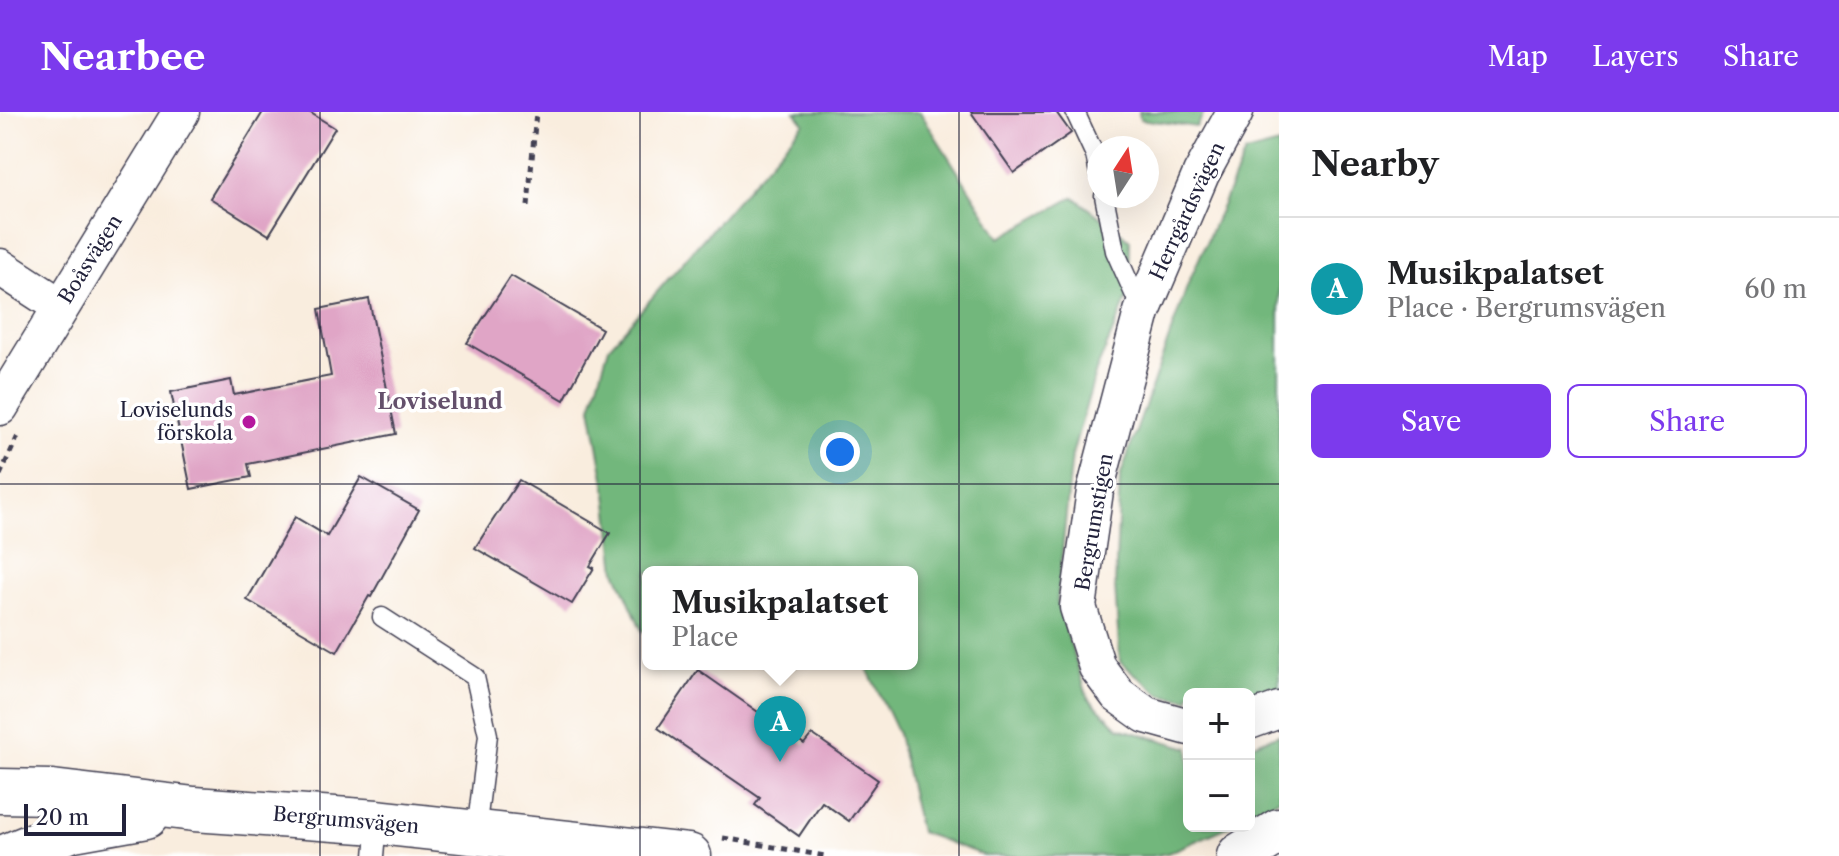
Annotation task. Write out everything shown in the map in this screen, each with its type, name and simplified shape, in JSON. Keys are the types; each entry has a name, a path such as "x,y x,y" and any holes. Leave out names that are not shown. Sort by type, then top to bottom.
{"street":[{"name":"Boåsvägen","path":"0,407 181,112"},
{"name":"Herrgårdsvägen","path":"1142,312 1201,174 1235,112"},
{"path":"0,267 60,306"},
{"name":"Bergrumstigen","path":"1142,312 1095,491 1078,607 1097,667 1118,695 1146,715 1183,725"},
{"path":"1255,719 1279,710"},
{"name":"Bergrumsvägen","path":"0,791 52,792 194,809 375,839 476,832 689,856"},
{"name":"Bergrumsvägen","path":"7,856 73,829 194,809"},
{"path":"1239,856 1279,831"}],"lane":[{"path":"1075,112 1087,138"},
{"path":"1106,208 1115,251 1142,312"},
{"path":"382,617 475,677 488,735 476,832"}],"path":[{"path":"528,206 536,112"}],"green space":[{"path":"795,112 920,112 1000,238 1074,197 1130,240 1129,294 1096,371 1072,455 1057,603 1088,698 1119,728 1183,746 1183,832 1216,832 1168,853 1152,856 985,856 920,832 898,734 868,670 918,670 918,566 642,566 642,631 616,571 607,494 591,407 609,347 804,123"},
{"path":"1139,112 1205,112 1196,127 1140,119"},
{"path":"1279,144 1279,689 1255,697 1255,688 1183,688 1183,698 1162,695 1120,662 1115,586 1120,477 1188,284 1245,153"},
{"path":"1279,734 1279,799 1255,813 1255,760 1255,744"}],"building":[{"path":"263,112 309,112 335,128 269,235 210,198"},
{"path":"971,112 1056,112 1071,133 1014,173"},
{"path":"511,276 602,329 564,400 467,343"},
{"path":"369,299 396,434 248,464 251,477 191,489 171,392 231,380 234,395 331,376 319,309"},
{"path":"361,477 419,510 337,652 247,600 295,517 327,536"},
{"path":"519,480 610,533 590,566 594,568 572,604 475,548"},
{"path":"698,670 804,744 812,734 878,780 849,821 822,802 799,836 755,805 760,798 658,728"}],"place":[{"name":"Loviselunds förskola","path":"249,422"},
{"name":"Musikpalatset","path":"780,762"}],"district":[{"name":"Loviselund","path":"440,401"}]}
